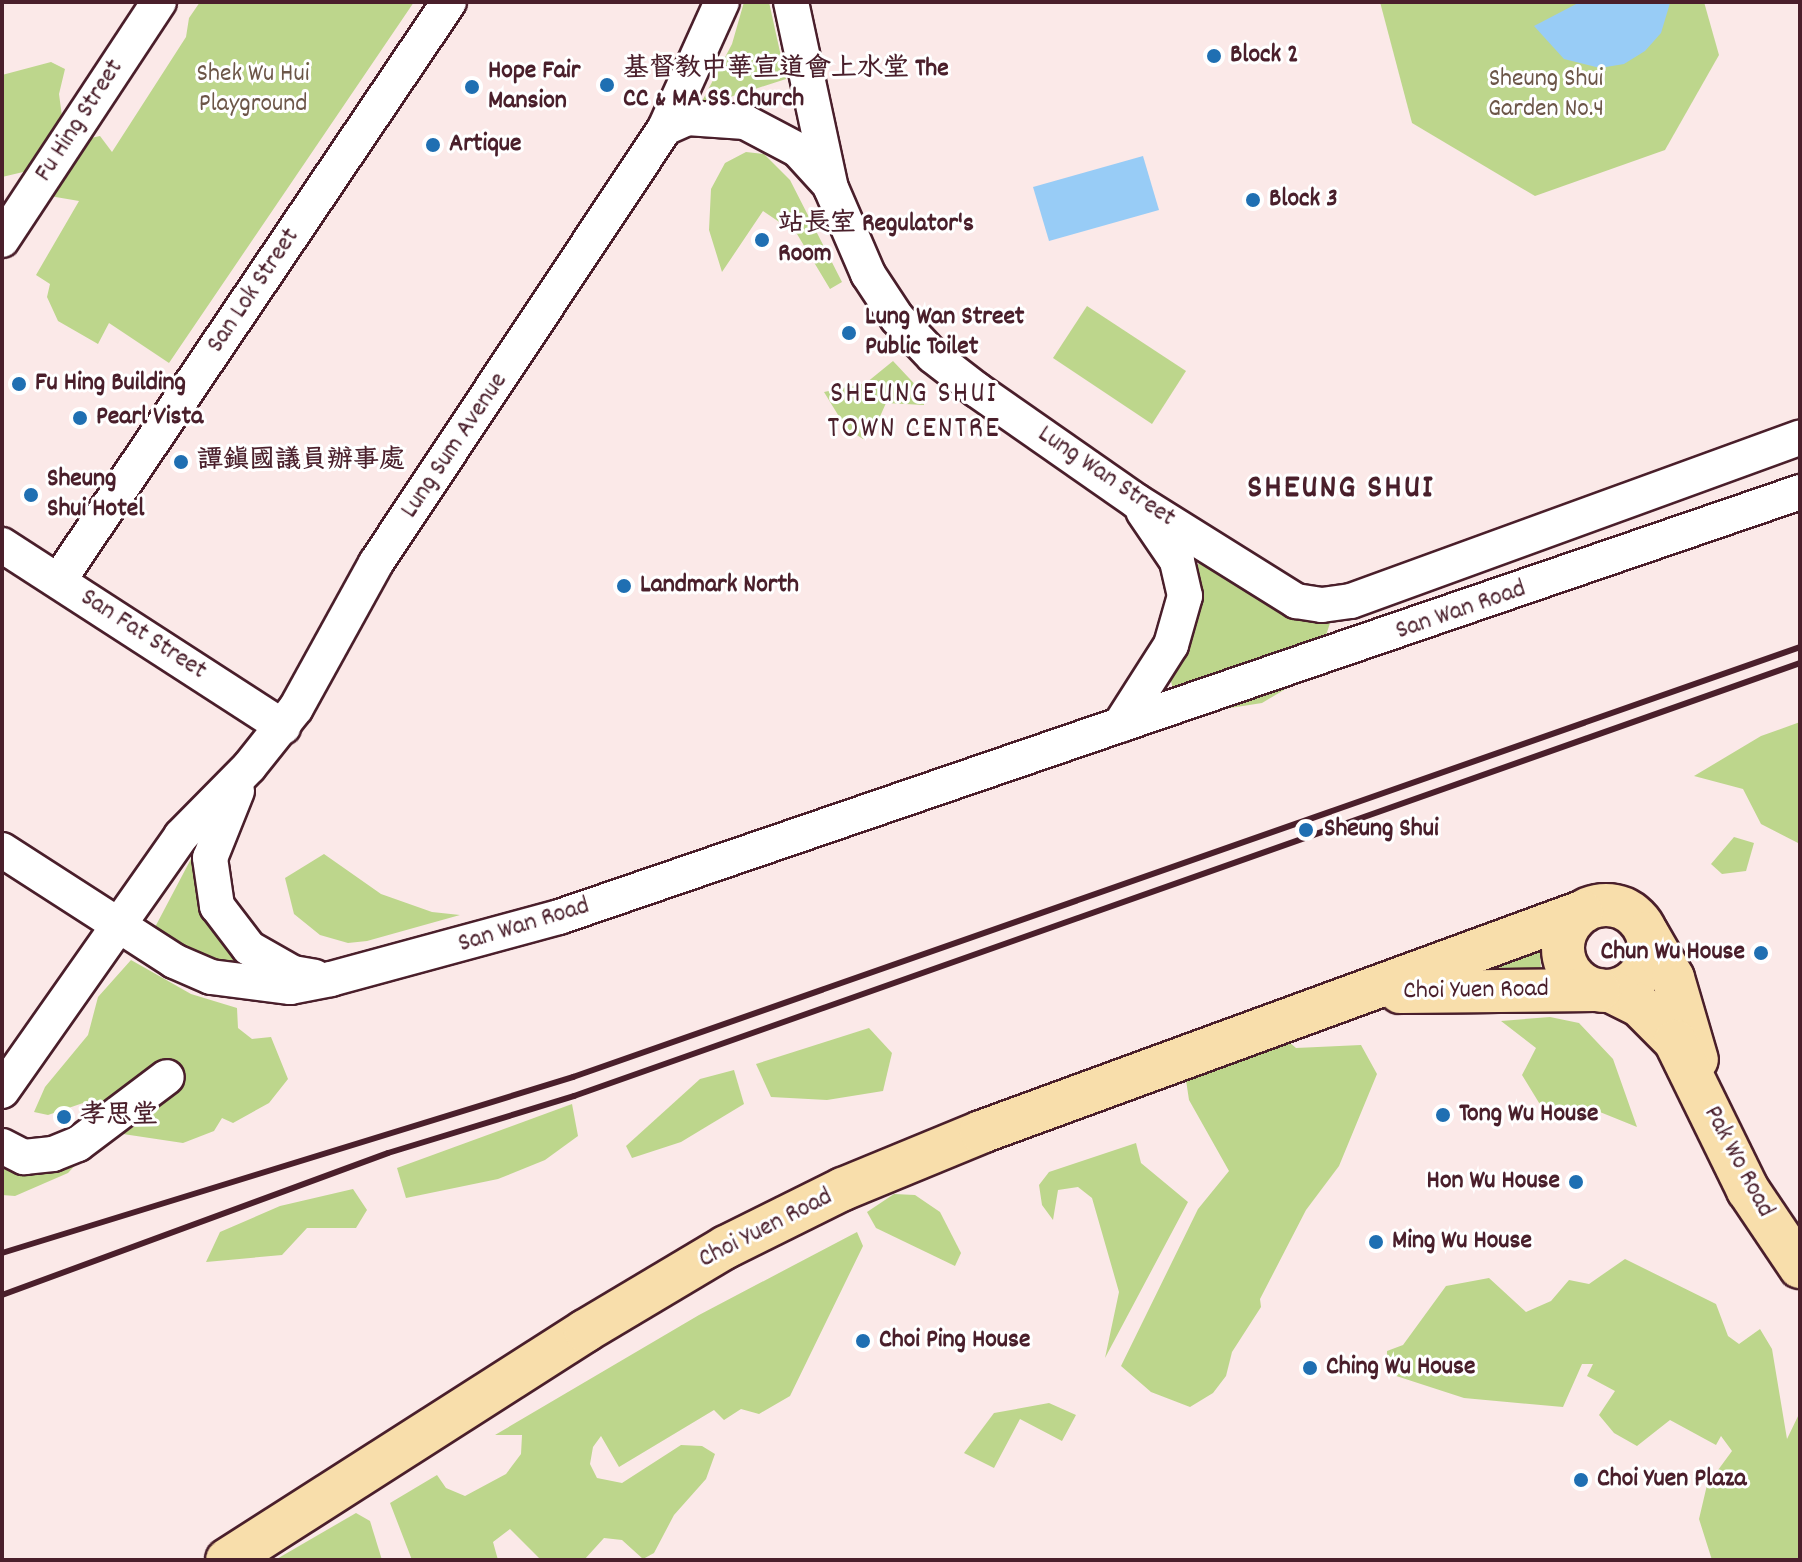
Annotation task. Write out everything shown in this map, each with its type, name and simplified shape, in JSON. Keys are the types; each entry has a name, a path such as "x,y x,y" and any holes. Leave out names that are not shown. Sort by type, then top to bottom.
{"main road":[{"path":"1602,905 1625,908 1647,933 1645,965 1631,982 1605,990 1579,981 1566,963 1567,930 1582,912 1602,905"},
{"name":"Choi Yuen Road","path":"227,1560 726,1247 843,1189 964,1139 1582,912"},
{"name":"Pak Wo Road","path":"1647,933 1685,1008 1703,1096"},
{"name":"Choi Yuen Road","path":"1353,997 1457,989 1605,990"},
{"name":"Pak Wo Road","path":"1605,990 1639,1005 1665,1027 1703,1096 1748,1190 1800,1267"}],"street":[{"name":"Fu Hing Street","path":"2,240 159,2"},
{"name":"San Lok Street","path":"59,580 449,2"},
{"name":"Lung Sum Avenue","path":"118,926 181,836 249,767 283,727 376,563 665,128 722,2"},
{"name":"Lung Wan Street","path":"791,2 831,188 868,274 897,318 933,356 1136,501 1296,601 1322,605 1378,591"},
{"path":"665,128 687,118 745,122 798,150 831,188"},
{"name":"San Wan Road","path":"1378,591 1800,438"},
{"name":"San Wan Road","path":"2,850 118,926 211,977 290,987 331,979 515,931 1800,492"},
{"path":"1120,725 1171,645 1185,596 1177,561 1136,501"},
{"name":"San Fat Street","path":"2,545 283,727"},
{"name":"Lung Sum Avenue","path":"249,767 214,840 210,875 217,906 236,935 269,961 293,973 331,979"},
{"path":"8,1079 118,926"},
{"path":"2,1146 24,1157 53,1154 78,1144 167,1077"}],"green space":[{"name":"Shek Wu Hui Playground","path":"200,2 414,2 169,363 109,323 98,344 58,321 47,297 50,284 36,275 79,201 44,195 82,140 100,136 112,152 186,37 189,18"},
{"path":"744,2 769,2 786,79 699,107 732,44"},
{"name":"Sheung Shui Garden No.4","path":"1380,2 1704,2 1719,55 1665,150 1535,196 1412,123"},
{"path":"51,62 65,69 59,94 64,131 36,169 2,177 2,75"},
{"path":"746,152 764,154 790,180 842,282 830,289 797,234 763,211 722,272 709,230 711,189 725,163"},
{"path":"1087,306 1186,371 1152,424 1053,358"},
{"path":"893,361 924,394 924,405 886,403 874,430 863,439 846,428 824,392 866,383"},
{"path":"1210,561 1331,620 1314,672 1262,703 1198,713 1174,693 1162,646 1172,597 1200,562"},
{"path":"1800,722 1800,844 1761,824 1743,789 1694,776 1761,736"},
{"path":"1734,837 1754,843 1746,871 1722,874 1711,864"},
{"path":"324,854 381,894 432,912 460,915 367,941 348,943 320,935 294,914 285,878"},
{"path":"193,855 196,893 205,919 239,965 198,956 153,931"},
{"path":"1540,949 1541,971 1449,977"},
{"path":"131,960 191,994 237,1008 238,1028 252,1039 271,1037 288,1079 269,1103 233,1123 222,1118 214,1131 183,1143 123,1134 144,1120 127,1107 86,1102 48,1115 34,1112 45,1087 88,1035 98,997"},
{"path":"1550,1017 1579,1023 1613,1059 1637,1127 1590,1108 1571,1112 1567,1105 1544,1111 1522,1075 1536,1048 1501,1021"},
{"path":"869,1028 892,1053 883,1091 827,1100 771,1097 756,1064"},
{"path":"1283,1037 1296,1048 1361,1045 1377,1074 1339,1166 1306,1210 1260,1299 1261,1307 1232,1352 1226,1376 1213,1393 1190,1407 1151,1392 1121,1366 1198,1209 1229,1171 1189,1100 1186,1080 1201,1068"},
{"path":"734,1070 744,1104 681,1142 632,1158 626,1146 700,1079"},
{"path":"572,1104 578,1136 545,1160 498,1179 406,1198 397,1168"},
{"path":"1136,1143 1141,1163 1188,1202 1105,1358 1119,1292 1092,1198 1078,1187 1058,1190 1053,1220 1042,1205 1039,1185 1049,1172"},
{"path":"90,1149 68,1173 15,1196 2,1195 2,1151"},
{"path":"353,1189 367,1210 356,1228 307,1228 282,1255 206,1262 220,1232 280,1206"},
{"path":"894,1194 915,1195 940,1212 961,1253 955,1266 876,1228 867,1212"},
{"path":"857,1232 863,1246 790,1396 759,1414 741,1409 724,1420 714,1410 619,1467 601,1436 593,1447 590,1464 597,1478 622,1483 681,1445 702,1446 715,1454 706,1479 674,1515 654,1553 643,1559 622,1540 604,1538 584,1560 541,1560 510,1529 493,1542 498,1560 412,1560 390,1503 437,1475 446,1488 465,1496 506,1474 521,1454 522,1435 495,1435 699,1315"},
{"path":"1625,1259 1716,1304 1728,1336 1739,1344 1760,1329 1772,1349 1787,1439 1800,1412 1800,1560 1712,1560 1699,1519 1707,1485 1732,1451 1721,1436 1716,1445 1670,1420 1637,1446 1614,1433 1599,1415 1615,1391 1587,1376 1593,1364 1582,1364 1563,1407 1464,1398 1387,1373 1387,1351 1403,1345 1446,1286 1489,1278 1526,1312 1551,1301 1569,1280 1589,1284"},
{"path":"1049,1403 1076,1415 1062,1441 1020,1419 994,1468 964,1453 994,1413"},
{"path":"356,1513 370,1521 382,1560 275,1560"}],"water":[{"path":"1580,2 1670,3 1661,33 1645,51 1624,64 1600,68 1564,59 1534,26"},
{"path":"1143,156 1159,210 1049,241 1033,187"}],"railway":[{"path":"2,1253 573,1077 1800,647"},
{"path":"2,1295 388,1153 574,1096 1800,663"}],"place":[{"name":"Block 2","path":"1214,56"},
{"name":"基督教中華宣道會上水堂 The CC & MA SS Church","path":"607,85"},
{"name":"Hope Fair Mansion","path":"472,87"},
{"name":"Artique","path":"433,145"},
{"name":"Block 3","path":"1253,200"},
{"name":"站長室 Regulator's Room","path":"762,240"},
{"name":"Lung Wan Street Public Toilet","path":"849,333"},
{"name":"Fu Hing Building","path":"19,384"},
{"name":"Pearl Vista","path":"80,418"},
{"name":"譚鎮國議員辦事處","path":"181,462"},
{"name":"Sheung Shui Hotel","path":"31,495"},
{"name":"Landmark North","path":"624,586"},
{"name":"Sheung Shui","path":"1306,830"},
{"name":"Chun Wu House","path":"1761,953"},
{"name":"Tong Wu House","path":"1443,1115"},
{"name":"孝思堂","path":"64,1117"},
{"name":"Hon Wu House","path":"1576,1182"},
{"name":"Ming Wu House","path":"1376,1242"},
{"name":"Choi Ping House","path":"863,1341"},
{"name":"Ching Wu House","path":"1310,1368"},
{"name":"Choi Yuen Plaza","path":"1581,1480"}],"district":[{"name":"SHEUNG SHUI TOWN CENTRE","path":"914,413"},
{"name":"SHEUNG SHUI","path":"1341,490"}]}
